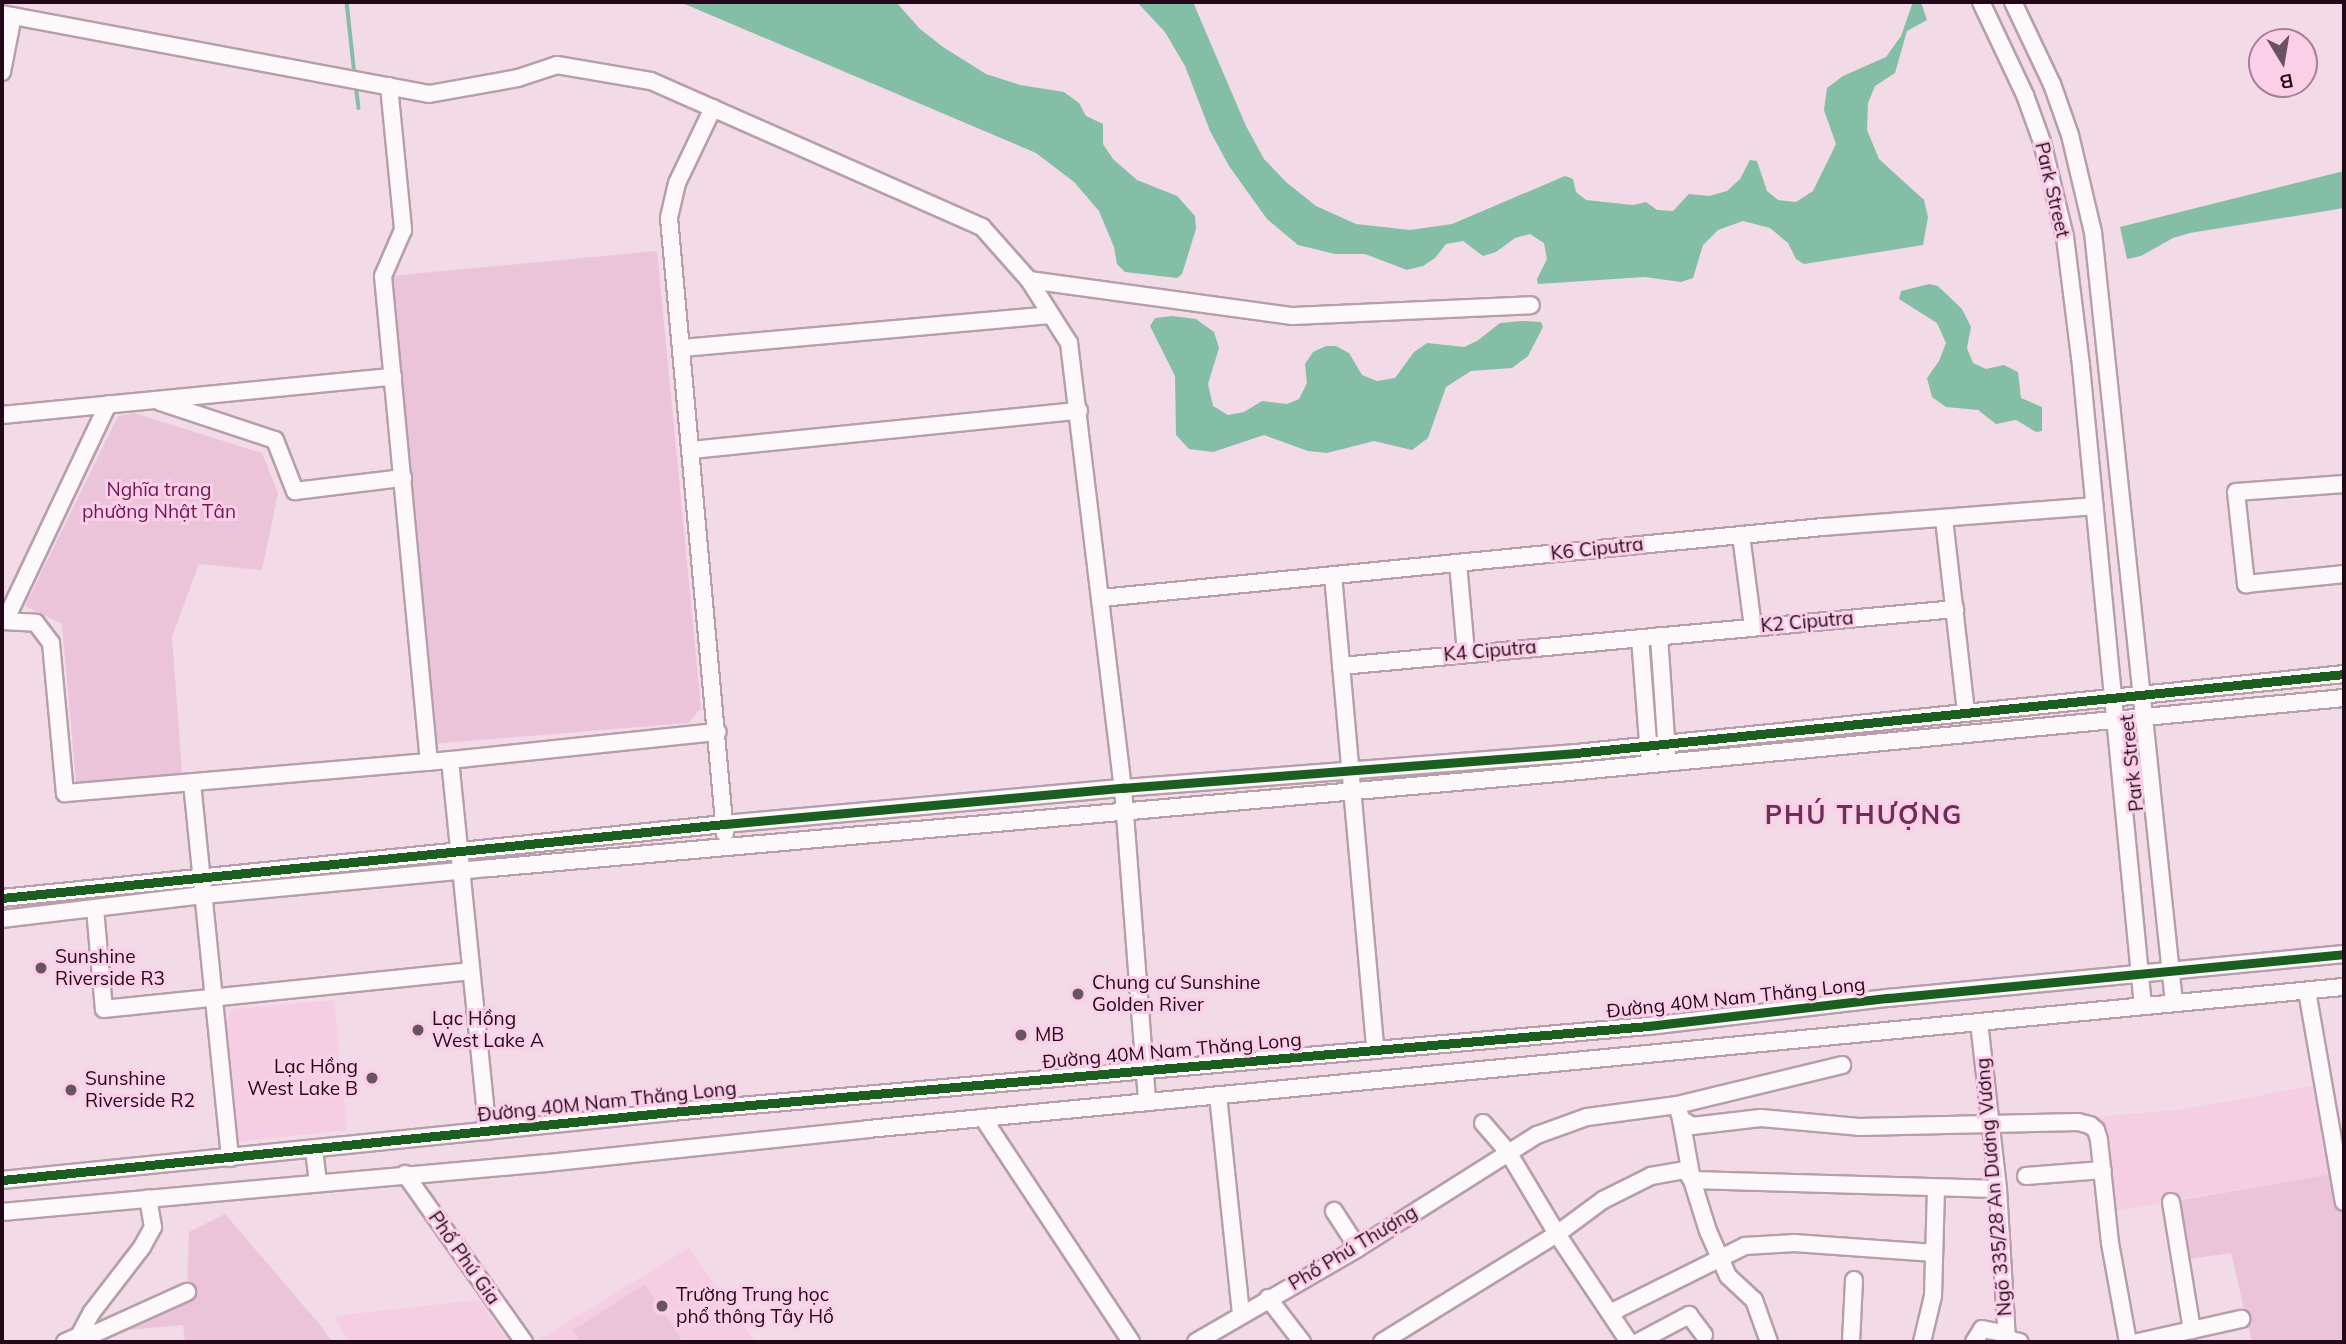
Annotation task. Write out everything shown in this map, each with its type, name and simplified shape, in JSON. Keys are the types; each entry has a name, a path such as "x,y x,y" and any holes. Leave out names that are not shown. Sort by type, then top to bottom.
{"street":[{"name":"Park Street","path":"1981,2 2025,95 2054,185 2072,293 2143,1006"},
{"name":"Park Street","path":"2013,2 2052,84 2070,135 2088,205 2110,364 2174,1003"},
{"path":"2,72 8,15 429,94 518,78 557,65 651,81 982,227 1029,280 1069,344 1123,788 1147,1102"},
{"path":"388,86 403,230 383,276 429,762"},
{"path":"713,108 677,183 669,218 727,845"},
{"path":"1029,280 1293,316 1531,306"},
{"path":"682,348 1051,315"},
{"path":"2,415 393,377"},
{"path":"152,400 275,440 295,491 403,478"},
{"path":"108,404 3,621 36,623 51,643 65,793 429,762 718,732"},
{"path":"692,450 1079,411"},
{"path":"2344,484 2236,492 2246,584 2344,574"},
{"name":"K6 Ciputra","path":"1101,598 1741,535 2094,506"},
{"path":"1944,519 1966,713"},
{"path":"1741,535 1753,627"},
{"path":"1458,563 1466,653"},
{"path":"1333,575 1375,1050"},
{"name":"K2 Ciputra","path":"1640,638 1955,609"},
{"path":"2105,622 2134,619"},
{"path":"1659,636 1668,762"},
{"path":"1640,638 1650,764"},
{"name":"K4 Ciputra","path":"1341,666 1640,638"},
{"path":"2,898 724,824 1648,745 2344,674"},
{"path":"2,919 204,895 727,845 1650,764 2344,698"},
{"path":"450,760 459,871 488,1131"},
{"path":"192,783 230,1158"},
{"path":"95,909 104,1009 471,971"},
{"name":"Đường 40M Nam Thăng Long","path":"2,1180 488,1131 1648,1026 1888,998 2344,954"},
{"path":"2,1212 547,1163 983,1118 2344,987"},
{"path":"2307,990 2344,1202"},
{"name":"Ngõ 335/28 An Dương Vương","path":"1979,1022 2014,1338"},
{"path":"1679,1112 1842,1065"},
{"path":"1218,1095 1241,1314"},
{"path":"1679,1112 1692,1126 1761,1118 1859,1127 2078,1122 2090,1125 2096,1130 2099,1140 2110,1243 2128,1342"},
{"path":"1679,1112 1692,1180 1708,1231 1728,1276 1754,1300 1769,1342"},
{"name":"Phố Phú Thượng","path":"1196,1342 1358,1248 1537,1135 1587,1117 1679,1112"},
{"path":"983,1118 1132,1342"},
{"path":"1483,1123 1508,1152 1557,1234 1629,1342"},
{"path":"314,1150 318,1182"},
{"path":"1382,1342 1557,1234 1603,1200 1651,1177 1685,1170 1692,1180"},
{"path":"2026,1176 2103,1170"},
{"name":"Phố Phú Gia","path":"405,1174 524,1342"},
{"path":"1692,1180 1998,1189"},
{"path":"1922,1342 1933,1296 1936,1189"},
{"path":"75,1340 153,1227 148,1198"},
{"path":"2171,1202 2192,1330"},
{"path":"1334,1211 1358,1248"},
{"path":"1610,1313 1745,1246 1796,1243 1934,1253"},
{"path":"1852,1342 1854,1280"},
{"path":"75,1340 187,1292"},
{"path":"1268,1298 1302,1342"},
{"path":"1638,1342 1689,1315 1704,1335"},
{"path":"2138,1342 2241,1319"},
{"path":"1974,1342 1982,1329 2014,1338"}],"shaded area":[{"path":"680,2 896,2 920,29 986,74 1020,85 1064,92 1079,103 1086,116 1103,124 1103,144 1113,159 1137,180 1177,196 1195,216 1196,229 1182,274 1177,278 1125,272 1117,264 1114,247 1099,211 1074,182 1036,153"},
{"path":"1137,2 1193,2 1246,126 1264,159 1286,182 1316,206 1356,224 1410,230 1452,224 1565,176 1573,179 1576,192 1586,200 1633,205 1646,202 1657,210 1673,211 1689,194 1709,196 1727,191 1740,179 1750,160 1757,161 1767,191 1778,200 1796,202 1813,191 1836,144 1824,110 1827,88 1843,76 1886,57 1901,36 1913,2 1921,2 1927,20 1907,31 1895,73 1875,86 1868,103 1867,130 1879,159 1924,200 1928,217 1923,245 1804,264 1796,259 1788,243 1770,228 1743,221 1718,230 1703,245 1693,278 1681,282 1645,277 1538,284 1537,279 1547,259 1544,243 1530,234 1515,238 1496,252 1483,256 1463,241 1446,244 1435,258 1423,266 1407,270 1365,254 1335,254 1298,245 1267,219 1229,166 1210,131 1185,66 1165,32"},
{"path":"2344,171 2344,208 2190,233 2173,238 2141,256 2127,259 2120,227"},
{"path":"1929,284 1938,286 1962,309 1971,327 1967,348 1973,363 1986,369 2004,365 2018,372 2021,398 2042,407 2042,431 2036,432 2016,420 1996,424 1978,410 1946,407 1932,397 1927,378 1939,361 1946,343 1937,323 1899,299 1901,291"},
{"path":"1172,316 1196,319 1214,332 1219,348 1208,384 1213,406 1228,415 1244,412 1262,401 1287,404 1299,399 1307,383 1305,364 1313,352 1326,346 1336,346 1349,353 1362,375 1377,381 1395,378 1414,352 1427,343 1464,347 1477,341 1500,323 1541,322 1543,327 1528,356 1512,368 1471,371 1446,387 1428,438 1412,450 1374,441 1327,453 1308,451 1264,435 1213,452 1189,449 1176,435 1175,376 1150,326 1155,318"},
{"path":"334,1000 347,1130 236,1142 226,1021 232,1009"},
{"path":"2323,1084 2338,1173 2106,1212 2097,1117 2186,1109"},
{"name":"Trường Trung học phổ thông Tây Hồ","path":"689,1248 756,1342 538,1340"},
{"path":"479,1300 509,1342 350,1342 334,1316"}],"green space":[{"path":"657,251 701,708 688,723 430,744 390,276"},
{"name":"Nghĩa trang phường Nhật Tân","path":"134,413 262,453 278,493 262,570 199,564 172,637 182,773 76,782 62,624 25,606 118,416"},
{"path":"2338,1173 2344,1211 2344,1342 2252,1342 2231,1253 2181,1260 2171,1202"},
{"path":"225,1214 332,1342 185,1342 183,1325 128,1330 127,1319 187,1292 189,1232"},
{"path":"645,1284 683,1342 581,1342 573,1330"}],"waterway":[{"path":"347,2 355,76"},
{"path":"356,84 359,108"}],"cycle path":[{"path":"2,898 724,824 1123,788 1576,753 2344,674"},
{"path":"2,1180 671,1112 1648,1026 1888,998 2344,954"}],"place":[{"name":"Sunshine Riverside R3","path":"41,968"},
{"name":"Chung cư Sunshine Golden River","path":"1078,994"},
{"name":"Lạc Hồng West Lake A","path":"418,1030"},
{"name":"MB","path":"1021,1035"},
{"name":"Lạc Hồng West Lake B","path":"372,1078"},
{"name":"Sunshine Riverside R2","path":"71,1090"},
{"name":"Trường Trung học phổ thông Tây Hồ","path":"662,1306"}],"district":[{"name":"PHÚ THƯỢNG","path":"1864,815"}]}
